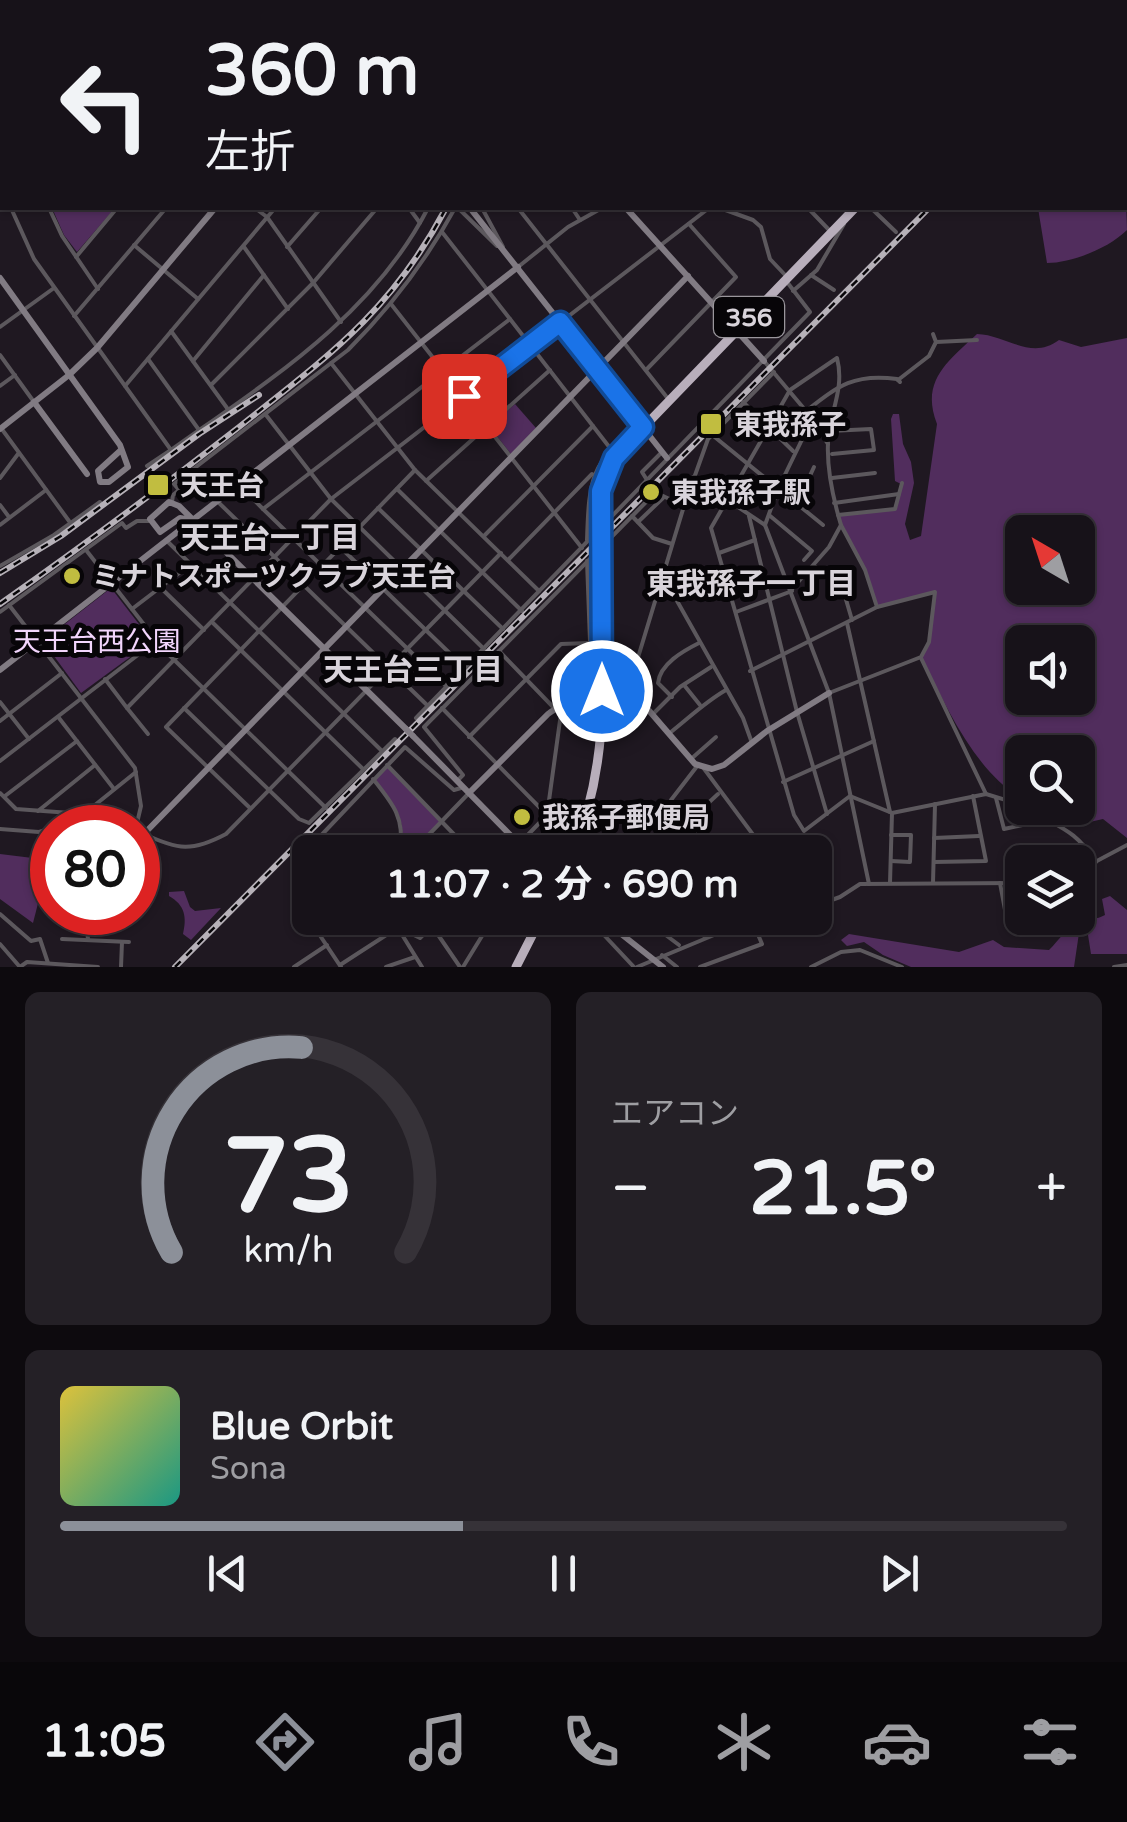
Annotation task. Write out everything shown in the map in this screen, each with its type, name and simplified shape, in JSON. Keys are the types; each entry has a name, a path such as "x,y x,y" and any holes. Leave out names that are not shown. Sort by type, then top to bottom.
{"highway":[{"name":"356","path":"579,835 596,785 601,751 600,521 606,473 641,424 669,400 853,210"},
{"path":"516,967 532,935"}],"street":[{"path":"12,210 29,251 171,450"},
{"path":"50,210 98,289"},
{"path":"76,257 116,210"},
{"path":"74,316 164,210"},
{"path":"70,523 0,428 69,375 97,348 213,210"},
{"path":"258,210 267,217 341,322"},
{"path":"125,386 273,210"},
{"path":"287,247 319,210"},
{"path":"211,386 313,283 374,210"},
{"path":"410,210 420,223"},
{"path":"148,466 341,322 390,270 427,210"},
{"path":"150,520 172,502 179,490 174,484 348,350 391,304 455,210"},
{"path":"458,210 505,251"},
{"path":"472,210 664,455"},
{"path":"483,210 505,251"},
{"path":"520,210 669,400"},
{"path":"573,210 580,221"},
{"path":"0,670 546,244 599,210"},
{"path":"628,210 790,390 829,446"},
{"path":"127,708 331,498 705,210"},
{"path":"416,718 582,548 646,480 664,455 810,312 770,259 761,227 726,210"},
{"path":"810,210 831,232"},
{"path":"874,210 896,232"},
{"path":"794,292 811,275 844,226 842,221"},
{"path":"646,370 736,277 688,223"},
{"path":"442,232 610,448"},
{"path":"134,246 198,299"},
{"path":"243,246 288,309"},
{"path":"193,360 264,275"},
{"path":"811,275 834,290"},
{"path":"160,818 688,276"},
{"path":"0,278 128,464 126,469 110,482 100,482 88,474 0,354"},
{"path":"0,326 54,288"},
{"path":"391,304 582,548"},
{"path":"262,508 510,318"},
{"path":"172,331 228,410"},
{"path":"932,334 936,342"},
{"path":"936,342 976,340"},
{"path":"806,411 839,386 874,377 899,381 929,356 936,342"},
{"path":"850,796 804,831 794,816 711,528 790,390 837,358 839,386 829,446 834,504 878,608"},
{"path":"148,359 200,430"},
{"path":"331,363 416,470 540,591"},
{"path":"426,480 550,370"},
{"path":"626,697 693,477 711,434 774,372"},
{"path":"0,386 15,375"},
{"path":"744,402 794,452"},
{"path":"264,414 331,498 484,649"},
{"path":"765,525 794,452 812,419"},
{"path":"508,560 595,472 610,448 641,424"},
{"path":"484,536 593,425"},
{"path":"830,432 871,429 874,450 830,454"},
{"path":"711,434 823,525"},
{"path":"0,478 18,452"},
{"path":"88,474 98,472 120,455"},
{"path":"797,504 814,468"},
{"path":"251,810 166,727 416,470"},
{"path":"98,472 100,482"},
{"path":"587,540 588,497 595,472"},
{"path":"832,478 875,473"},
{"path":"693,477 765,525 829,693 869,884"},
{"path":"238,484 446,687"},
{"path":"838,516 895,509 902,484"},
{"path":"396,489 522,611"},
{"path":"0,525 46,490"},
{"path":"430,835 463,787 462,775 424,727 652,496 657,494 684,506"},
{"path":"834,504 899,494"},
{"path":"638,522 663,498"},
{"path":"217,501 428,706"},
{"path":"0,566 100,502"},
{"path":"172,502 414,736 509,835"},
{"path":"0,505 10,518"},
{"path":"378,508 503,630"},
{"path":"769,514 812,551 804,560"},
{"path":"632,516 653,538 672,544"},
{"path":"749,516 827,814"},
{"path":"150,520 161,532 181,518 192,520"},
{"path":"0,612 122,524 126,528 137,521 150,520"},
{"path":"736,612 792,590 814,566 841,525"},
{"path":"601,698 609,539"},
{"path":"719,553 755,540"},
{"path":"166,541 383,752"},
{"path":"341,548 465,668"},
{"path":"86,550 175,661 326,808"},
{"path":"160,843 176,848 209,843 226,834 500,553"},
{"path":"588,561 590,643 601,698"},
{"path":"132,610 191,564"},
{"path":"814,566 842,586 891,813 890,883"},
{"path":"663,576 743,718 752,742"},
{"path":"161,588 204,631"},
{"path":"700,766 718,768 829,693 921,657 929,642 935,592 878,608 750,671"},
{"path":"10,605 136,772 141,805"},
{"path":"212,622 364,770"},
{"path":"0,761 156,640"},
{"path":"469,736 561,644 590,643"},
{"path":"672,697 658,683 660,672 700,643"},
{"path":"500,650 558,707"},
{"path":"921,657 986,794"},
{"path":"653,714 712,666"},
{"path":"0,721 62,673"},
{"path":"105,680 148,734"},
{"path":"684,685 700,705"},
{"path":"669,734 695,714 700,705 726,690"},
{"path":"321,835 405,747 454,790 498,765 558,707 626,697 639,699 653,714 700,766 753,835"},
{"path":"0,702 29,739"},
{"path":"527,835 546,815 558,707"},
{"path":"184,708 299,819 309,823 395,739"},
{"path":"442,708 546,815"},
{"path":"58,716 114,789"},
{"path":"690,759 716,737"},
{"path":"30,810 12,808 2,795 77,741"},
{"path":"783,782 874,741"},
{"path":"45,805 95,765"},
{"path":"387,766 455,835"},
{"path":"698,835 671,800 700,766"},
{"path":"95,805 136,772"},
{"path":"373,780 396,808 402,835"},
{"path":"688,821 719,792"},
{"path":"850,796 891,813 986,794 1005,800"},
{"path":"934,862 986,861 973,796"},
{"path":"996,797 1004,829 1023,825"},
{"path":"934,883 935,804"},
{"path":"1056,825 1077,836 1096,862 1127,845"},
{"path":"0,829 30,831"},
{"path":"890,861 910,862 911,836 891,834"},
{"path":"934,838 980,836"},
{"path":"1000,883 1005,910"},
{"path":"832,900 860,884 1005,883"},
{"path":"0,914 31,941 40,939 48,964"},
{"path":"319,935 340,966 394,930 402,934 422,967"},
{"path":"88,935 88,940"},
{"path":"439,935 462,967 483,935"},
{"path":"604,935 634,965"},
{"path":"621,935 650,963 663,967"},
{"path":"665,935 681,947"},
{"path":"622,967 650,963 712,935"},
{"path":"700,967 762,944 759,935"},
{"path":"62,939 126,942 120,967"},
{"path":"0,944 20,967 26,962 98,967"},
{"path":"294,967 326,945"},
{"path":"811,967 844,952 860,950 900,967"},
{"path":"386,967 416,956"},
{"path":"662,956 678,967"},
{"path":"832,958 836,967"},
{"path":"1114,967 1127,965"}],"green space":[{"path":"53,210 113,210 77,252"},
{"path":"1038,210 1126,210 1127,230 1110,243 1068,260 1047,263"},
{"path":"977,334 1029,348 1049,346 1059,340 1081,347 1127,338 1127,838 1103,819 1095,821 1095,735 1005,735 1005,786 989,771 951,716 921,657 929,642 935,592 877,607 865,570 838,515 895,508 901,484 895,481 891,419 893,414 899,414 914,483 905,524 910,540 921,536 937,424 932,396 947,363"},
{"path":"515,404 536,428 511,454 489,426"},
{"name":"天王台西公園","path":"111,588 152,641 81,693 43,641"},
{"path":"387,767 440,822 428,835 402,835 397,811 375,780"},
{"path":"0,854 30,858 30,921 0,899"},
{"path":"184,891 195,911 221,908 191,940 183,934 182,907 169,896 169,892"},
{"path":"1110,896 1127,910 1127,954 1091,954 1088,935 1095,935 1095,919 1105,915 1102,899"},
{"path":"849,934 959,952 993,940 1004,947 1049,950 1062,935 1079,935 1074,967 911,967 864,942 847,946 841,940"}],"railway":[{"path":"0,604 180,472 329,354 403,276 445,210"},
{"path":"175,967 927,210"},
{"path":"0,573 61,536 199,434 259,395"}],"place":[{"name":"東我孫子","path":"711,424"},
{"name":"天王台","path":"158,485"},
{"name":"東我孫子駅","path":"651,492"},
{"name":"ミナトスポーツクラブ天王台","path":"72,576"},
{"name":"我孫子郵便局","path":"522,817"}],"district":[{"name":"天王台一丁目","path":"270,538"},
{"name":"東我孫子一丁目","path":"751,584"},
{"name":"天王台三丁目","path":"413,670"}],"route":[{"path":"464,396 560,322 643,427 614,458 601,491 602,691"}]}
